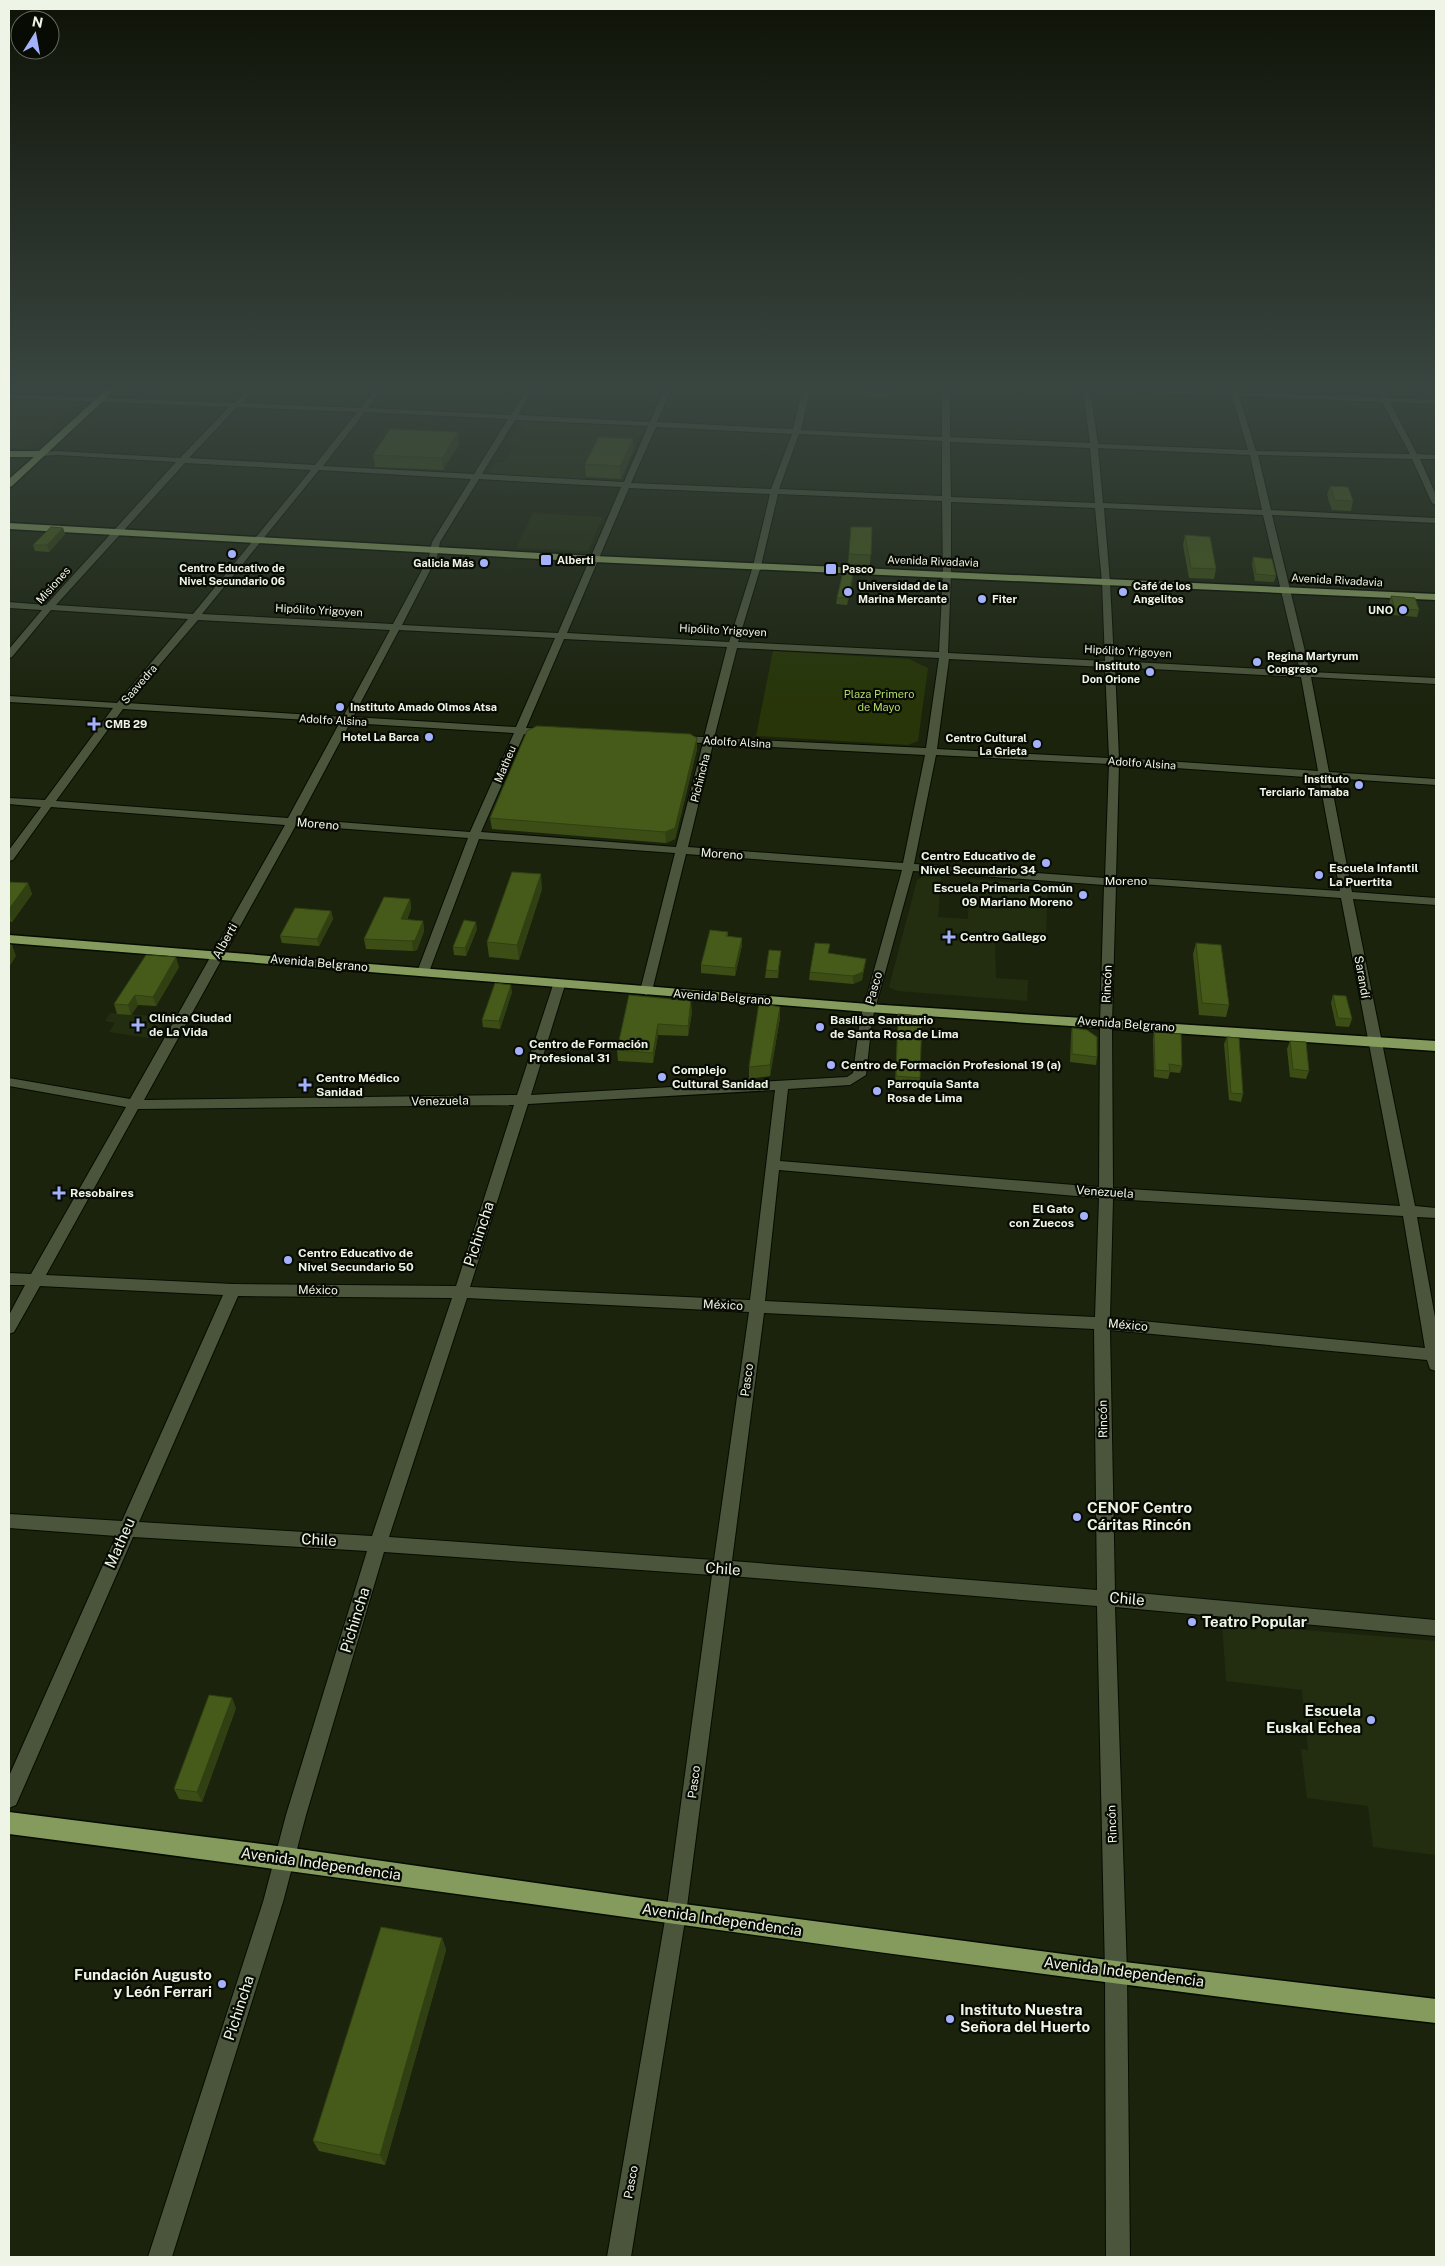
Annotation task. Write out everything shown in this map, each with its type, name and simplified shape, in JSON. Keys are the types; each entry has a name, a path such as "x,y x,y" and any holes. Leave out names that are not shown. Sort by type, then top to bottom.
{"main road":[{"name":"Avenida Rivadavia","path":"9,526 594,559 1436,597"},
{"name":"Avenida Belgrano","path":"9,939 423,972 559,985 868,1008 1436,1046"},
{"name":"Avenida Independencia","path":"9,1823 285,1858 676,1914 1116,1972 1436,2011"}],"street":[{"name":"Misiones","path":"9,655 48,607 153,493"},
{"name":"Saavedra","path":"9,858 119,707 298,493"},
{"name":"Alberti","path":"9,1328 292,822 396,627 435,550 436,542 467,493"},
{"name":"Matheu","path":"423,972 474,836 622,493"},
{"name":"Pichincha","path":"646,991 733,643 757,566 774,493"},
{"path":"792,493 1436,520"},
{"name":"Pasco","path":"619,2257 676,1914 757,1306 782,1085 850,1081 859,1075 868,1008 908,868 931,752 944,660 947,574 946,493"},
{"name":"Rincón","path":"1099,493 1106,582 1114,761 1106,1023 1106,1192 1102,1323 1106,1598 1116,1972 1118,2257"},
{"name":"Sarandí","path":"1263,493 1305,673 1436,1358"},
{"name":"Hipólito Yrigoyen","path":"9,605 196,617 733,643 1436,681"},
{"name":"Adolfo Alsina","path":"9,699 346,721 559,732"},
{"name":"Adolfo Alsina","path":"669,738 1114,761 1436,782"},
{"name":"Moreno","path":"9,801 908,868 1111,882 1141,881 1436,900"},
{"name":"Pichincha","path":"160,2257 273,1902 378,1544 461,1293 559,985"},
{"name":"Venezuela","path":"9,1082 134,1104 522,1100 782,1085"},
{"name":"Venezuela","path":"774,1165 1106,1192 1436,1213"},
{"name":"México","path":"9,1279 233,1290 461,1293 1102,1323 1436,1358"},
{"name":"Matheu","path":"9,1798 233,1290"},
{"name":"Chile","path":"9,1521 126,1530 378,1544 721,1569 1106,1598 1436,1628"}],"shaded area":[{"path":"533,513 603,517 588,551 516,548"},
{"name":"Centro Gallego","path":"925,875 941,877 938,917 968,919 970,879 1048,885 1046,935 1000,930 995,939 996,978 1028,980 1027,1001 897,991 889,987 917,880"},
{"name":"Clínica Ciudad de La Vida","path":"110,1013 167,1017 154,1039 109,1032 115,1023 105,1021"},
{"name":"Escuela Euskal Echea","path":"1222,1623 1436,1641 1436,1855 1373,1847 1368,1806 1307,1798 1301,1749 1308,1750 1302,1690 1226,1681"}],"green space":[{"name":"Plaza Primero de Mayo","path":"773,651 909,659 928,668 918,741 908,745 756,736"}],"building":[{"path":"1332,493 1350,493 1353,501 1335,500"},
{"path":"51,527 63,528 47,545 33,545"},
{"path":"851,527 872,527 871,555 849,554"},
{"path":"1185,535 1210,537 1216,569 1191,568"},
{"path":"1253,557 1272,559 1276,576 1256,574"},
{"path":"843,572 853,573 848,598 837,598"},
{"path":"1391,596 1415,598 1419,610 1395,609"},
{"path":"537,726 690,734 697,738 675,828 665,832 490,818 527,731"},
{"path":"512,872 541,874 517,945 487,942"},
{"path":"9,882 28,883 9,909"},
{"path":"384,897 410,899 401,919 423,921 415,940 364,939"},
{"path":"295,908 331,911 317,939 280,936"},
{"path":"464,920 476,922 465,948 453,947"},
{"path":"710,930 728,932 726,936 742,938 735,968 701,965"},
{"path":"815,943 830,944 828,953 866,959 863,972 853,976 810,972"},
{"path":"1196,943 1221,945 1229,1005 1202,1003"},
{"path":"769,950 781,951 778,971 766,970"},
{"path":"146,955 176,957 153,997 135,995 128,1005 114,1004"},
{"path":"495,983 511,985 499,1021 482,1020"},
{"path":"629,995 691,1001 688,1026 658,1024 653,1053 617,1050"},
{"path":"1333,995 1346,996 1352,1019 1338,1018"},
{"path":"759,1003 780,1007 770,1065 749,1067"},
{"path":"898,1014 922,1016 920,1078 896,1076"},
{"path":"1072,1028 1087,1030 1097,1037 1097,1057 1072,1054"},
{"path":"1154,1032 1181,1034 1182,1066 1169,1064 1170,1071 1155,1070"},
{"path":"1227,1037 1239,1038 1243,1094 1231,1093"},
{"path":"1290,1041 1306,1042 1309,1071 1293,1069"},
{"path":"209,1695 232,1698 197,1792 174,1789"},
{"path":"381,1927 442,1938 380,2155 313,2141"}],"place":[{"name":"Centro Educativo de Nivel Secundario 06","path":"232,554"},
{"name":"Alberti","path":"546,560"},
{"name":"Galicia Más","path":"484,563"},
{"name":"Pasco","path":"831,569"},
{"name":"Universidad de la Marina Mercante","path":"848,592"},
{"name":"Café de los Angelitos","path":"1123,592"},
{"name":"Fiter","path":"982,599"},
{"name":"UNO","path":"1403,610"},
{"name":"Regina Martyrum Congreso","path":"1257,662"},
{"name":"Instituto Don Orione","path":"1150,672"},
{"name":"Instituto Amado Olmos Atsa","path":"340,707"},
{"name":"CMB 29","path":"94,724"},
{"name":"Hotel La Barca","path":"429,737"},
{"name":"Centro Cultural La Grieta","path":"1037,744"},
{"name":"Instituto Terciario Tamaba","path":"1359,785"},
{"name":"Centro Educativo de Nivel Secundario 34","path":"1046,863"},
{"name":"Escuela Infantil La Puertita","path":"1319,875"},
{"name":"Escuela Primaria Común 09 Mariano Moreno","path":"1083,895"},
{"name":"Centro Gallego","path":"949,937"},
{"name":"Clínica Ciudad de La Vida","path":"138,1025"},
{"name":"Basílica Santuario de Santa Rosa de Lima","path":"820,1027"},
{"name":"Centro de Formación Profesional 31","path":"519,1051"},
{"name":"Centro de Formación Profesional 19 (a)","path":"831,1065"},
{"name":"Complejo Cultural Sanidad","path":"662,1077"},
{"name":"Centro Médico Sanidad","path":"305,1085"},
{"name":"Parroquia Santa Rosa de Lima","path":"877,1091"},
{"name":"Resobaires","path":"59,1193"},
{"name":"El Gato con Zuecos","path":"1084,1216"},
{"name":"Centro Educativo de Nivel Secundario 50","path":"288,1260"},
{"name":"CENOF Centro Cáritas Rincón","path":"1077,1517"},
{"name":"Teatro Popular","path":"1192,1622"},
{"name":"Escuela Euskal Echea","path":"1371,1720"},
{"name":"Fundación Augusto y León Ferrari","path":"222,1984"},
{"name":"Instituto Nuestra Señora del Huerto","path":"950,2019"}]}
